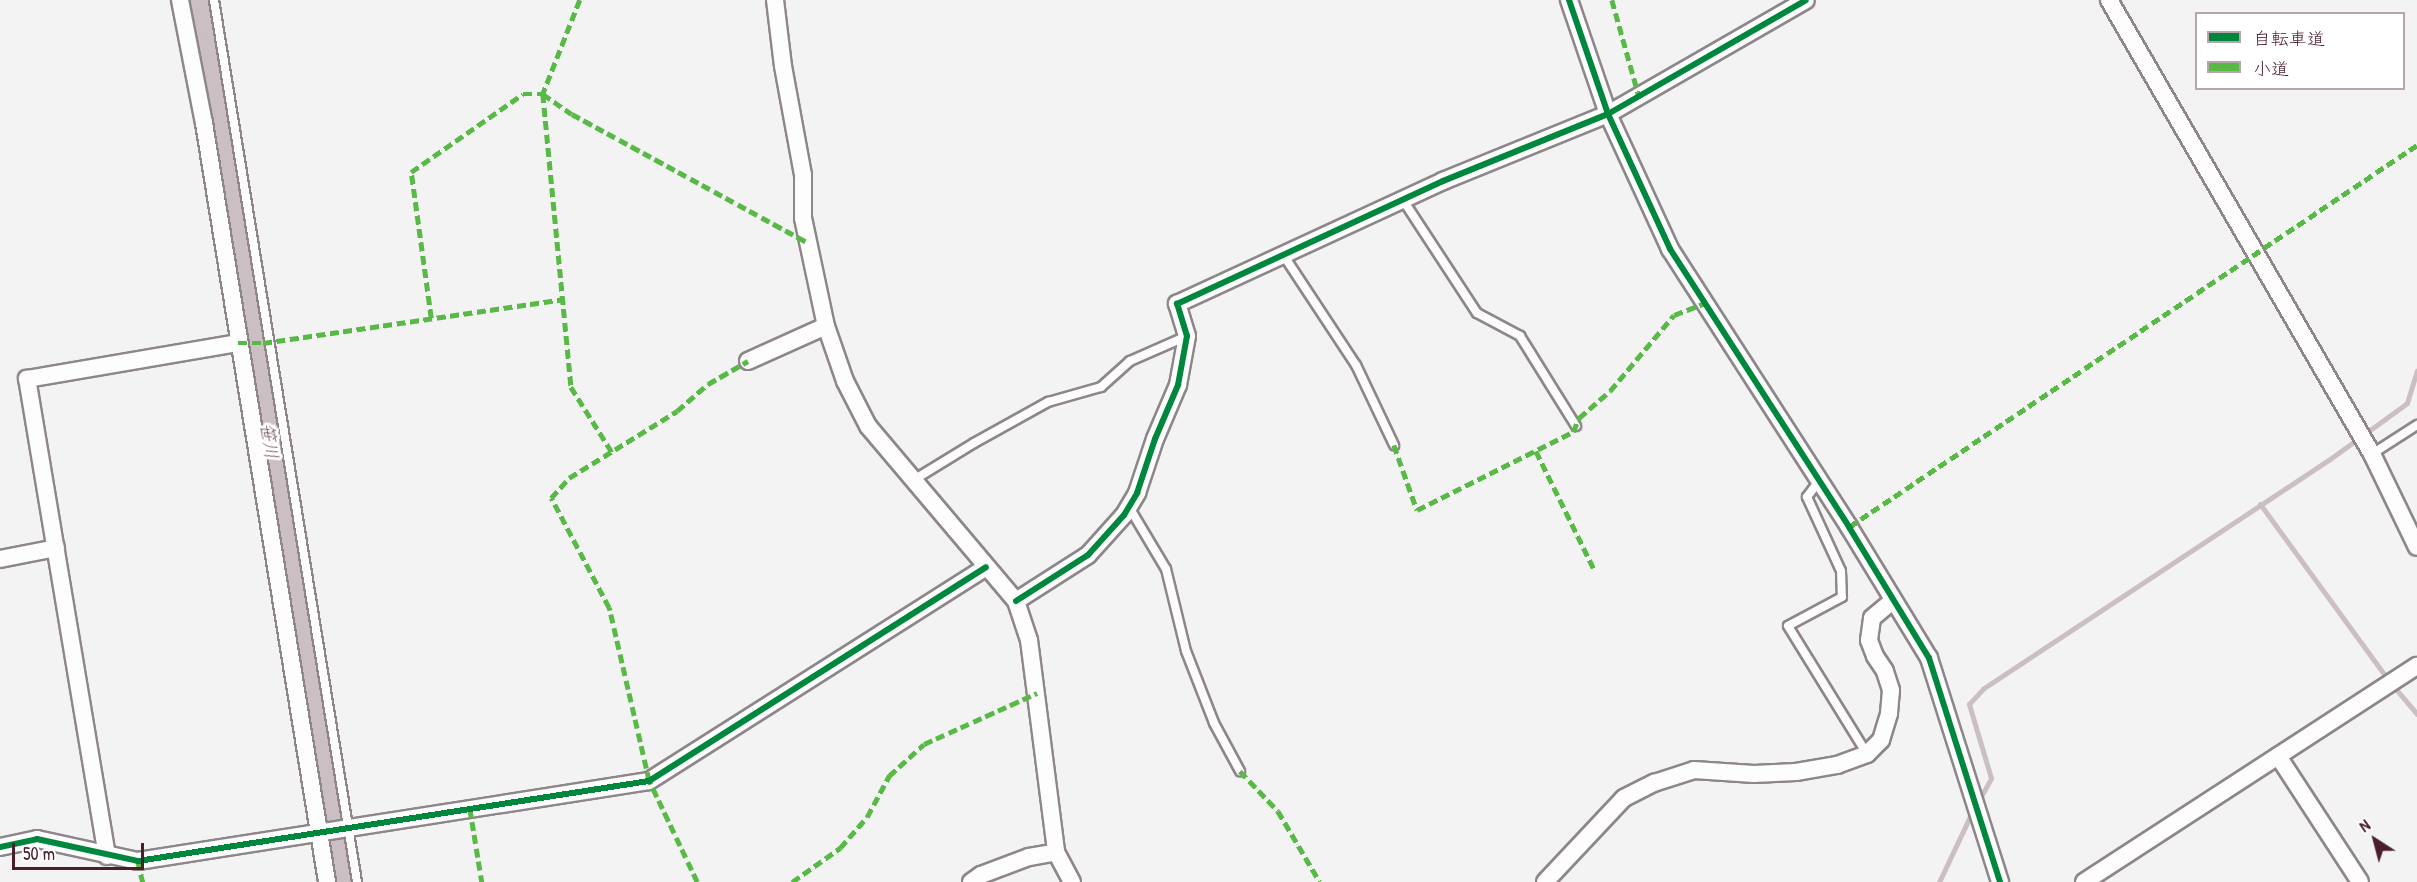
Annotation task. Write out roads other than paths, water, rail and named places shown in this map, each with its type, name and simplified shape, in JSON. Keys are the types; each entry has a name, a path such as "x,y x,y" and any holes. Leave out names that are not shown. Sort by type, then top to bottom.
{"street":[{"path":"180,0 204,123 327,882"},
{"path":"775,0 783,66 803,175 803,218 826,326 845,381 868,426 1016,602 1029,640 1056,852 1072,882"},
{"path":"1569,0 1608,114 1670,249 1819,481 1935,670 2000,882"},
{"path":"1016,602 1088,555 1129,507 1137,493 1155,439 1178,385 1187,336 1177,303 1403,200 1608,114 1806,0"},
{"path":"2109,0 2372,454 2417,547"},
{"path":"748,361 826,326"},
{"path":"107,855 27,379 238,343"},
{"path":"0,559 56,548"},
{"path":"0,847 38,839 138,861 649,781 986,567"},
{"path":"1545,882 1624,798 1654,783 1694,770 1754,774 1796,772 1837,765 1868,754 1881,740 1889,713 1891,690 1885,671 1875,657 1869,640 1872,618 1892,601"},
{"path":"2084,882 2417,666"},
{"path":"2278,756 2360,882"},
{"path":"972,882 981,875 1019,861 1056,852"}],"lane":[{"path":"214,0 357,882"},
{"path":"1403,200 1477,314 1520,336 1576,426"},
{"path":"1284,256 1356,365 1394,445"},
{"path":"912,481 1048,402 1101,387 1130,361 1187,336"},
{"path":"2372,454 2417,425"},
{"path":"1819,481 1807,497 1841,571 1842,597 1788,627 1868,754"},
{"path":"1129,507 1166,569 1186,651 1214,723 1240,771"}],"waterway":[{"name":"笹川","path":"194,0 206,55 263,417 342,882"},
{"path":"1979,800 1991,778 1969,704 1984,688 2330,459 2407,403 2417,370"},
{"path":"2260,504 2389,681 2417,714"},
{"path":"1939,882 1973,810"}]}
